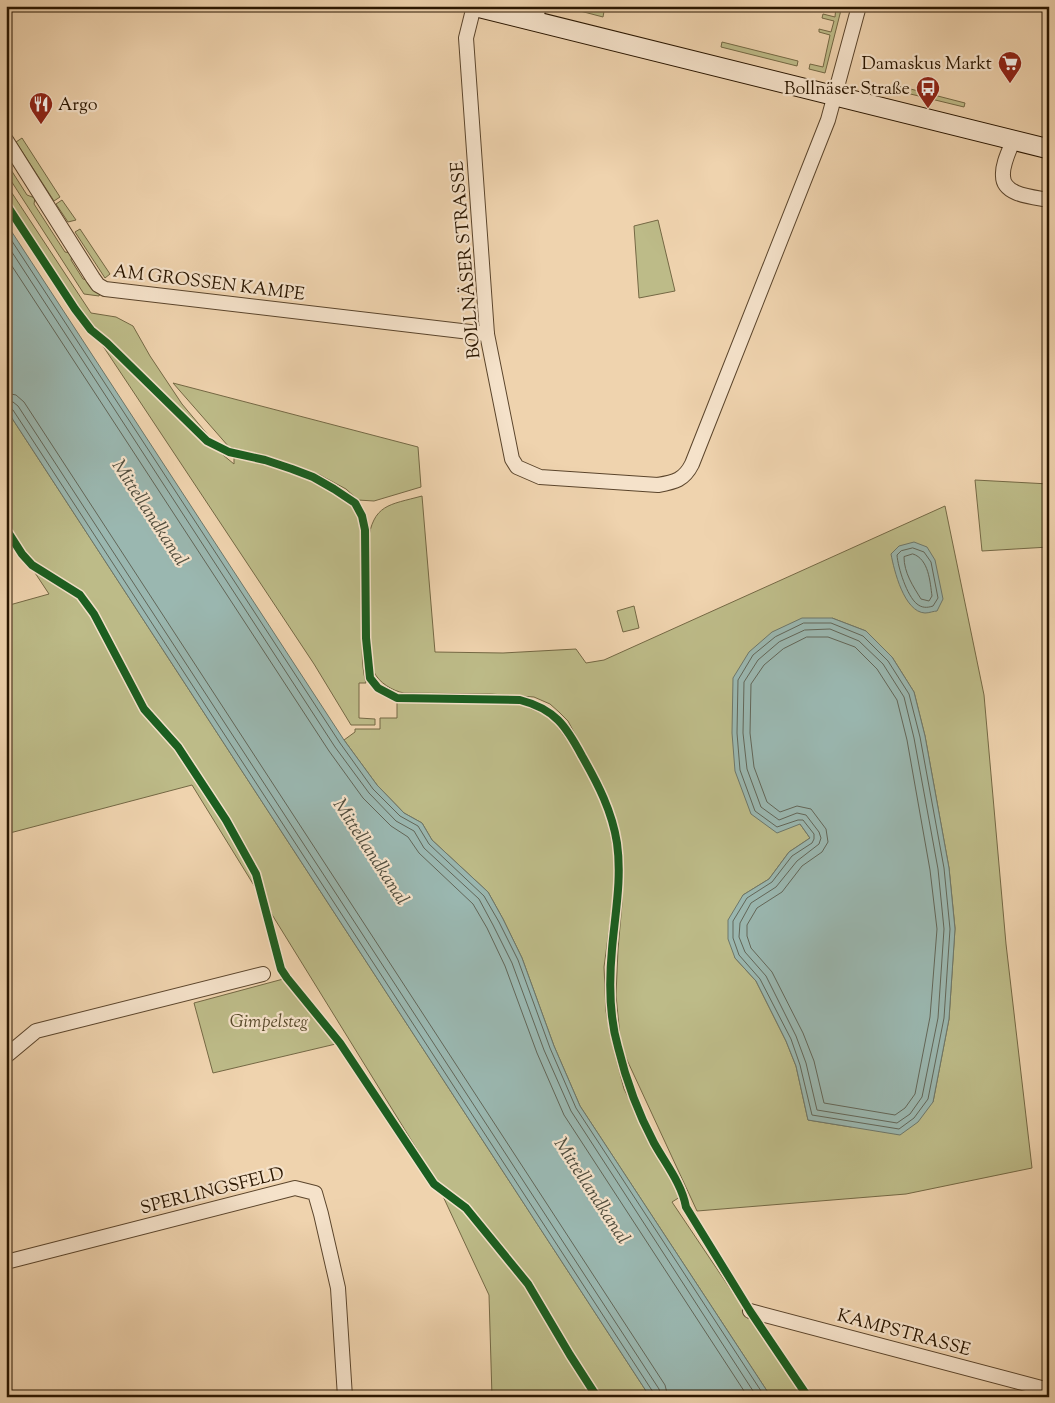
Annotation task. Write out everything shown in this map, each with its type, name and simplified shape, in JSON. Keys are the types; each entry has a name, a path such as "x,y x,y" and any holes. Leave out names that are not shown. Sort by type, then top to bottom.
{"street":[{"path":"474,6 537,14 835,97 1049,149"},
{"name":"BOLLNÄSER STRASSE","path":"474,6 466,38 487,334 512,459 517,467 540,477 658,485 674,482 687,474 828,120 835,97"},
{"path":"835,97 859,6"},
{"name":"AM GROSSEN KAMPE","path":"6,140 93,278 98,285 105,289 487,334"},
{"path":"1013,141 1002,176 1008,188 1016,192 1049,200"},
{"path":"6,1056 36,1031 263,974"},
{"name":"SPERLINGSFELD","path":"6,1262 295,1188 315,1193 338,1288 345,1397"},
{"name":"KAMPSTRASSE","path":"750,1311 1049,1390"}],"green space":[{"path":"561,6 580,6 596,10 598,6 605,6 603,17"},
{"path":"836,6 846,6 845,10 841,10 825,73 809,69 810,64 823,67 830,35 819,32 819,29 831,32 834,21 822,18 823,14 835,17"},
{"path":"722,42 798,61 797,66 721,47"},
{"path":"895,85 965,103 964,107 894,90"},
{"path":"22,138 60,197 54,201 16,142"},
{"path":"6,162 27,195 35,198 34,204 65,252 71,253 71,260 83,279 88,280 100,294 99,296 84,294 6,173"},
{"path":"6,184 91,313 116,317 133,326 150,356 182,404 213,441 191,422 89,322 6,197"},
{"path":"62,200 76,220 68,222 56,204"},
{"path":"658,220 675,291 639,298 634,226"},
{"path":"80,229 110,274 105,278 75,232"},
{"path":"99,340 116,354 178,418 234,464 234,458 284,469 321,483 350,503 358,516 362,540 362,659 366,683 359,683 359,718 375,719 375,725 351,725 314,664"},
{"path":"173,383 418,447 421,487 374,501 358,500 346,489 320,475 295,465 229,447"},
{"path":"6,409 650,1397 492,1397 489,1295 434,1177 192,785 6,834 6,606 49,594 6,529"},
{"path":"975,480 1049,484 1049,547 982,551"},
{"path":"422,496 435,652 503,653 576,649 586,663 604,660 945,506 984,695 1006,944 1032,1168 906,1194 697,1211 621,1047 616,995 622,903 622,857 614,812 603,785 568,721 550,704 534,697 490,694 404,693 387,686 379,680 373,670 371,660 368,542 370,529 374,520 384,508","holes":["832,618 866,631 892,657 914,692 925,736 949,868 955,928 949,1019 933,1102 851,1127 808,1120 796,1066 786,1041 756,981 735,958 743,895 769,879 789,852 810,838 800,824"]},
{"path":"634,606 639,628 623,632 617,611"},
{"path":"397,702 495,702 520,704 548,716 575,751 596,788 605,810 615,856 614,893 604,967 606,1011 624,1089 680,1197 672,1202 803,1397 771,1397 580,1106 554,1046 522,958 488,892 432,840 422,823 404,813 377,785 344,740 355,732 355,729 380,729 380,718 397,718"},
{"name":"Gimpelsteg","path":"287,978 340,1043 213,1073 194,1003"}],"water":[{"name":"Mittellandkanal","path":"6,223 344,740 377,785 404,813 422,823 432,840 488,892 522,958 554,1046 580,1106 771,1397 650,1397 6,409"},
{"path":"914,542 927,547 935,560 943,599 937,611 925,613 918,611 911,606 901,589 891,554 899,546"},
{"path":"802,618 832,618 866,631 892,657 914,692 925,736 949,868 955,929 949,1019 933,1102 918,1122 900,1135 808,1120 796,1066 786,1041 756,981 735,958 728,939 728,920 743,895 769,879 789,852 810,838 800,824 777,833 751,814 735,771 732,733 733,678 749,652 772,632"}],"cycle path":[{"path":"6,204 75,309 91,330 107,343 207,441 229,452 265,460 313,477 355,503 362,516 365,530 366,638 370,678 378,688 397,698 520,700 542,708 565,727 594,777 604,798 615,831 618,856 618,883 611,961 610,998 615,1035 633,1096 654,1143 681,1190 686,1207 750,1311 808,1397"},
{"path":"6,529 22,554 32,565 80,595 94,614 144,709 178,747 226,820 256,874 281,969 340,1043 434,1184 466,1208 528,1284 597,1397"}],"place":[{"name":"Damaskus Markt","path":"1010,84"},
{"name":"Bollnäser Straße","path":"928,109"},
{"name":"Argo","path":"41,125"}]}
